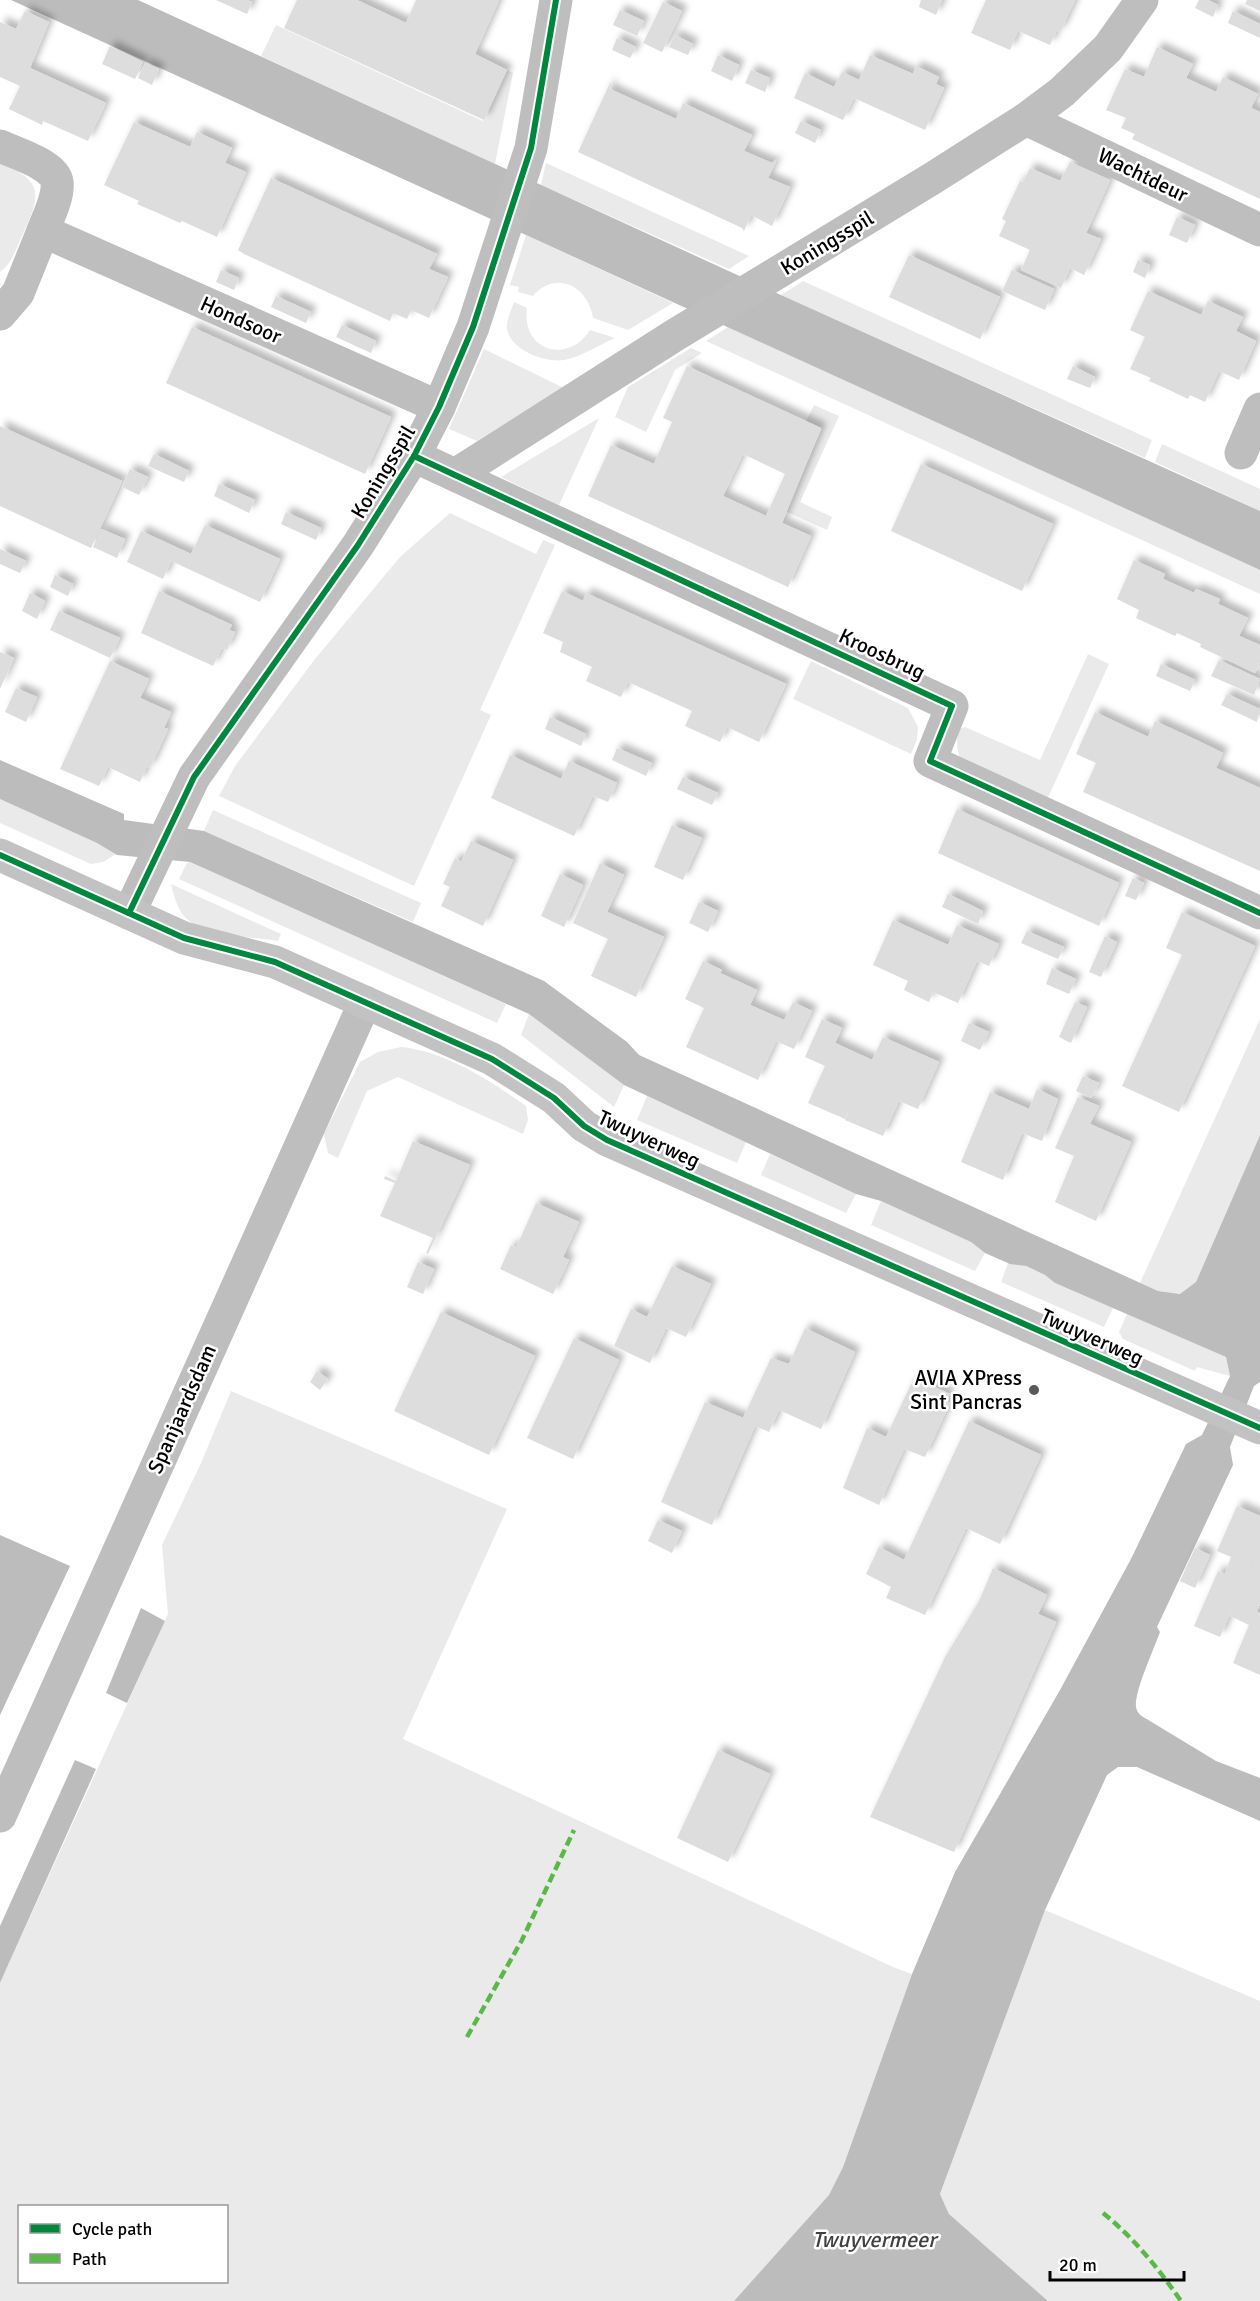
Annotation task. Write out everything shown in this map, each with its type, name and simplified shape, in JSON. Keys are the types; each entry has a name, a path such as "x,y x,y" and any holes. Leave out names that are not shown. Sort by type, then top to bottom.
{"street":[{"name":"Koningsspil","path":"129,913 194,777 358,546 414,456 439,407 472,327 528,156 556,0"},
{"name":"Koningsspil","path":"455,475 1026,119 1062,92 1108,48 1142,0"},
{"name":"Wachtdeur","path":"1026,119 1260,230"},
{"path":"0,146 50,168 57,180 57,191 18,293 0,314"},
{"name":"Hondsoor","path":"43,231 439,407"},
{"path":"1241,453 1260,409"},
{"name":"Kroosbrug","path":"414,456 952,706 930,761 1260,913"},
{"name":"Twuyverweg","path":"0,855 199,943 275,962 492,1059 554,1098 584,1126 607,1140 1253,1425"},
{"name":"Spanjaardsdam","path":"0,1816 365,1002"}],"shaded area":[{"path":"276,25 483,121 507,70 513,73 495,164 261,56"},
{"path":"0,163 15,170 32,184 35,201 33,211 13,256 0,272"},
{"path":"546,163 749,256 729,269 541,185"},
{"path":"526,235 673,303 628,330 593,318 585,297 569,285 551,284 533,296 518,292 519,287 510,285"},
{"path":"803,281 1152,440 1145,458 781,295"},
{"path":"514,302 527,308 527,323 531,334 538,343 548,348 559,350 570,347 581,341 590,330 615,338 583,354 564,360 538,357 521,349 510,336 507,322"},
{"path":"728,327 1260,570 1260,594 706,341"},
{"path":"691,348 702,353 675,370 646,432 615,417 628,387"},
{"path":"484,349 564,388 477,441 449,429"},
{"path":"814,405 839,416 800,502 832,517 827,530 785,511 822,429 806,421"},
{"path":"599,418 559,505 501,477"},
{"path":"1162,444 1260,489 1260,511 1155,462"},
{"path":"450,513 536,554 543,540 555,545 480,710 491,715 414,886 219,796 235,766 315,659 400,557"},
{"path":"1088,654 1109,664 1046,802 960,758 957,740 960,729 965,727 1040,760"},
{"path":"811,661 908,708 918,727 917,739 911,754 793,699"},
{"path":"0,799 116,854 103,862 91,864 0,823"},
{"path":"213,810 421,903 413,922 204,831"},
{"path":"190,862 506,1004 497,1023 179,879 187,863"},
{"path":"171,884 281,934 278,941 228,935 191,923 183,915"},
{"path":"529,1014 624,1085 614,1107 521,1035"},
{"path":"1260,1019 1260,1135 1196,1282 1181,1294 1158,1291 1140,1283"},
{"path":"401,1047 434,1054 451,1061 483,1077 526,1106 528,1120 523,1134 398,1077 367,1091 338,1158 328,1153 324,1134 360,1062 378,1052"},
{"path":"647,1096 746,1142 737,1163 637,1120"},
{"path":"770,1154 856,1194 846,1213 761,1175"},
{"path":"881,1201 971,1242 985,1253 975,1271 871,1225"},
{"path":"1008,1263 1025,1266 1045,1275 1055,1283 1113,1308 1104,1327 1001,1282"},
{"path":"1127,1314 1226,1357 1230,1376 1197,1367 1195,1371 1123,1339 1119,1332"},
{"path":"231,1391 507,1509 403,1739 912,1974 843,2167 829,2196 734,2301 0,2301 0,1983 168,1614 162,1545 201,1463"},
{"path":"1045,1910 1260,2001 1260,2301 1048,2301 949,2214 940,2194"}],"water":[{"path":"11,0 138,0 781,295 1260,511 1260,570"},
{"name":"Twuyvermeer","path":"0,760 124,814 124,820 204,831 544,981 627,1042 639,1055 1158,1291 1180,1294 1196,1282 1260,1135 1260,1382 1254,1386 1230,1447 1233,1465 1157,1627 1160,1632 1141,1681 1136,1707 1142,1716 1216,1761 1260,1778 1260,1821 1137,1767 1118,1767 1107,1775 1045,1910 940,2194 949,2214 1048,2301 734,2301 829,2195 843,2167 912,1974 955,1872 1060,1690 1132,1557 1186,1444 1202,1435 1230,1376 1226,1357 1055,1283 1045,1275 1026,1266 1010,1264 985,1253 971,1242 881,1201 856,1194 624,1085 529,1014 190,862 117,855 97,843 0,799"},
{"path":"0,1535 70,1566 0,1715"},
{"path":"141,1608 165,1621 127,1703 106,1693"},
{"path":"75,1760 96,1769 0,1983 0,1926"}],"building":[{"path":"216,0 247,0 252,2 247,14"},
{"path":"297,0 357,0 406,23 416,0 499,0 475,54 507,70 484,120 284,28"},
{"path":"921,0 942,0 936,15 919,7"},
{"path":"986,0 1075,0 1060,32 1057,30 1050,45 1018,31 1010,50 971,33"},
{"path":"1199,0 1208,0 1218,5 1213,17 1195,8"},
{"path":"1247,0 1260,0 1260,11 1245,4"},
{"path":"663,2 682,11 662,52 643,43"},
{"path":"620,10 644,21 637,36 613,25"},
{"path":"25,11 49,22 30,68 106,103 88,141 43,121 42,125 9,109 20,86 0,77 0,22 16,29"},
{"path":"1233,11 1260,24 1260,38 1228,23"},
{"path":"675,35 693,44 688,55 669,47"},
{"path":"617,38 636,47 630,58 612,50"},
{"path":"110,46 143,62 135,79 102,64"},
{"path":"1157,47 1193,64 1186,78 1216,92 1223,77 1258,94 1251,108 1260,112 1260,199 1132,139 1135,134 1121,128 1126,118 1106,110 1125,69 1144,77"},
{"path":"718,55 739,65 732,81 711,71"},
{"path":"870,55 913,74 916,66 939,77 936,84 944,88 925,130 854,98 843,120 794,98 805,73 834,87 842,72 859,80"},
{"path":"145,63 159,69 152,85 138,78"},
{"path":"751,70 770,78 765,92 745,83"},
{"path":"610,83 610,89 676,119 683,103 752,135 744,151 772,163 777,159 768,178 790,187 772,226 751,215 744,231 742,228 578,152"},
{"path":"801,121 821,130 815,143 795,133"},
{"path":"134,122 190,147 197,132 232,148 225,163 246,172 217,237 137,204 139,201 104,185"},
{"path":"1070,162 1110,180 1086,233 1101,239 1084,275 1070,268 1061,288 1021,270 1030,250 999,236 1006,221 1002,219 1020,181 1023,182 1030,168 1060,181"},
{"path":"271,178 437,254 429,269 448,277 429,318 411,310 407,319 393,313 390,321 238,250"},
{"path":"1177,217 1195,225 1187,243 1169,235"},
{"path":"909,255 1000,297 980,339 889,297"},
{"path":"1138,260 1150,265 1145,278 1133,272"},
{"path":"221,270 239,278 234,290 216,282"},
{"path":"1012,270 1054,289 1045,310 1002,291"},
{"path":"1148,291 1201,315 1208,301 1243,317 1236,331 1256,341 1239,380 1219,371 1205,402 1190,395 1188,399 1149,381 1151,378 1130,369 1145,337 1130,330"},
{"path":"276,296 311,312 306,323 271,307"},
{"path":"342,325 376,341 371,353 336,337"},
{"path":"192,327 391,417 365,474 166,383"},
{"path":"687,366 821,428 782,523 811,536 788,587 588,496 611,445 654,464 672,422 663,418","holes":["743,454 785,474 766,516 723,496"]},
{"path":"1073,366 1095,377 1090,388 1067,379"},
{"path":"0,426 122,481 91,548 0,506"},
{"path":"154,454 189,471 184,482 148,466"},
{"path":"921,464 1053,524 1022,591 891,531"},
{"path":"130,469 148,477 139,495 122,487"},
{"path":"219,484 255,500 249,513 214,496"},
{"path":"286,512 321,528 316,540 281,524"},
{"path":"205,525 280,559 260,602 171,561 163,579 127,562 141,531 191,554"},
{"path":"101,529 125,539 117,558 93,547"},
{"path":"0,549 26,561 20,573 0,564"},
{"path":"1134,560 1165,574 1163,579 1194,593 1196,589 1220,599 1218,604 1248,618 1239,636 1260,645 1260,662 1255,673 1200,647 1201,644 1177,633 1175,636 1136,618 1139,610 1117,599"},
{"path":"55,575 73,584 68,596 50,587"},
{"path":"159,591 232,625 229,630 235,632 227,650 222,648 213,666 141,633"},
{"path":"562,591 583,601 586,593 786,684 759,742 727,727 720,742 685,726 692,711 628,682 621,697 586,681 592,667 560,652 563,642 543,633"},
{"path":"30,593 45,601 37,619 22,611"},
{"path":"59,611 120,638 110,658 50,630"},
{"path":"0,652 14,658 0,689"},
{"path":"1219,660 1260,679 1254,695 1211,676"},
{"path":"110,661 149,679 140,698 171,712 164,728 168,729 150,768 147,766 140,782 108,767 99,786 60,769"},
{"path":"1161,664 1195,680 1190,691 1156,676"},
{"path":"16,688 37,697 26,722 5,712"},
{"path":"1227,694 1260,709 1257,722 1221,705"},
{"path":"1095,712 1148,737 1155,721 1190,737 1223,753 1216,768 1260,788 1260,871 1083,792 1096,763 1076,754"},
{"path":"550,717 586,734 581,746 545,729"},
{"path":"617,748 652,763 646,776 612,760"},
{"path":"510,755 561,779 569,761 617,783 608,802 593,796 574,836 491,798"},
{"path":"683,777 718,793 712,805 677,789"},
{"path":"957,809 1119,883 1099,926 938,853"},
{"path":"672,825 702,838 683,880 654,867"},
{"path":"471,841 513,860 483,926 441,906 450,887 443,884 455,858 461,862"},
{"path":"600,863 624,875 607,912 664,937 636,997 591,976 608,939 573,923"},
{"path":"560,874 583,885 564,927 541,916"},
{"path":"1133,878 1144,883 1136,900 1125,896"},
{"path":"948,894 983,911 978,924 942,907"},
{"path":"699,902 718,911 708,932 689,923"},
{"path":"1182,912 1255,946 1179,1112 1122,1086 1182,955 1166,948"},
{"path":"893,920 948,945 957,925 999,944 989,966 977,961 958,1003 933,992 929,1002 904,990 908,981 873,965"},
{"path":"1027,931 1064,947 1058,959 1021,943"},
{"path":"1105,936 1117,942 1101,977 1089,972"},
{"path":"703,961 722,970 720,973 757,990 750,1005 784,1020 793,1002 812,1011 794,1049 776,1041 758,1080 686,1047 704,1008 685,999"},
{"path":"1052,968 1076,979 1069,994 1046,984"},
{"path":"1075,1002 1087,1007 1071,1043 1059,1037"},
{"path":"822,1019 842,1028 835,1043 872,1060 883,1037 939,1062 918,1109 899,1101 883,1136 845,1120 854,1098 845,1119 808,1103 825,1066 805,1057"},
{"path":"969,1023 989,1032 980,1050 961,1041"},
{"path":"1083,1076 1099,1083 1091,1098 1076,1091"},
{"path":"1037,1089 1058,1099 1042,1141 1022,1133 1003,1180 961,1162 990,1092 1029,1109"},
{"path":"1078,1097 1099,1106 1090,1124 1131,1142 1096,1221 1055,1202 1074,1156 1055,1148"},
{"path":"413,1141 470,1165 428,1254 426,1253 433,1238 380,1216 395,1183 384,1179 385,1176 396,1181"},
{"path":"536,1203 579,1222 563,1257 569,1260 553,1294 500,1269 511,1245 516,1248"},
{"path":"418,1262 434,1269 423,1294 407,1287"},
{"path":"672,1266 711,1284 686,1337 666,1328 650,1363 614,1346 631,1309 647,1317"},
{"path":"441,1312 535,1356 489,1455 394,1411"},
{"path":"805,1328 855,1352 821,1429 779,1410 769,1432 755,1426 712,1525 661,1502 705,1402 743,1418 771,1358 789,1364"},
{"path":"574,1338 619,1360 573,1459 527,1438"},
{"path":"317,1371 328,1379 320,1390 310,1382"},
{"path":"917,1379 950,1394 946,1401 950,1403 925,1457 904,1449 879,1505 843,1488 867,1428 886,1437 911,1384 914,1386"},
{"path":"969,1421 1041,1455 1000,1544 966,1528 925,1615 886,1598 891,1587 866,1574 879,1547 904,1560"},
{"path":"1237,1506 1260,1516 1260,1545 1220,1637 1194,1626 1218,1571 1225,1574 1231,1557 1217,1551"},
{"path":"658,1520 682,1531 672,1553 648,1541"},
{"path":"1260,1547 1260,1603 1257,1612 1260,1613 1260,1675 1233,1663 1249,1625 1230,1616"},
{"path":"1195,1548 1210,1555 1195,1588 1180,1581"},
{"path":"993,1568 1047,1595 1038,1614 1056,1622 954,1852 870,1817 945,1657 979,1601"},
{"path":"718,1750 770,1774 728,1862 677,1838"}],"marked path":[{"path":"467,2037 522,1940 574,1830"},
{"path":"1103,2213 1145,2254 1181,2301"}],"cycle path":[{"path":"129,913 194,777 358,545 414,456 439,407 473,327 531,148 556,0"},
{"path":"414,456 952,706 930,761 1260,913"},
{"path":"0,855 184,938 275,962 492,1059 554,1098 584,1126 607,1140 1260,1428"}],"place":[{"name":"AVIA XPress Sint Pancras","path":"1034,1390"}]}
